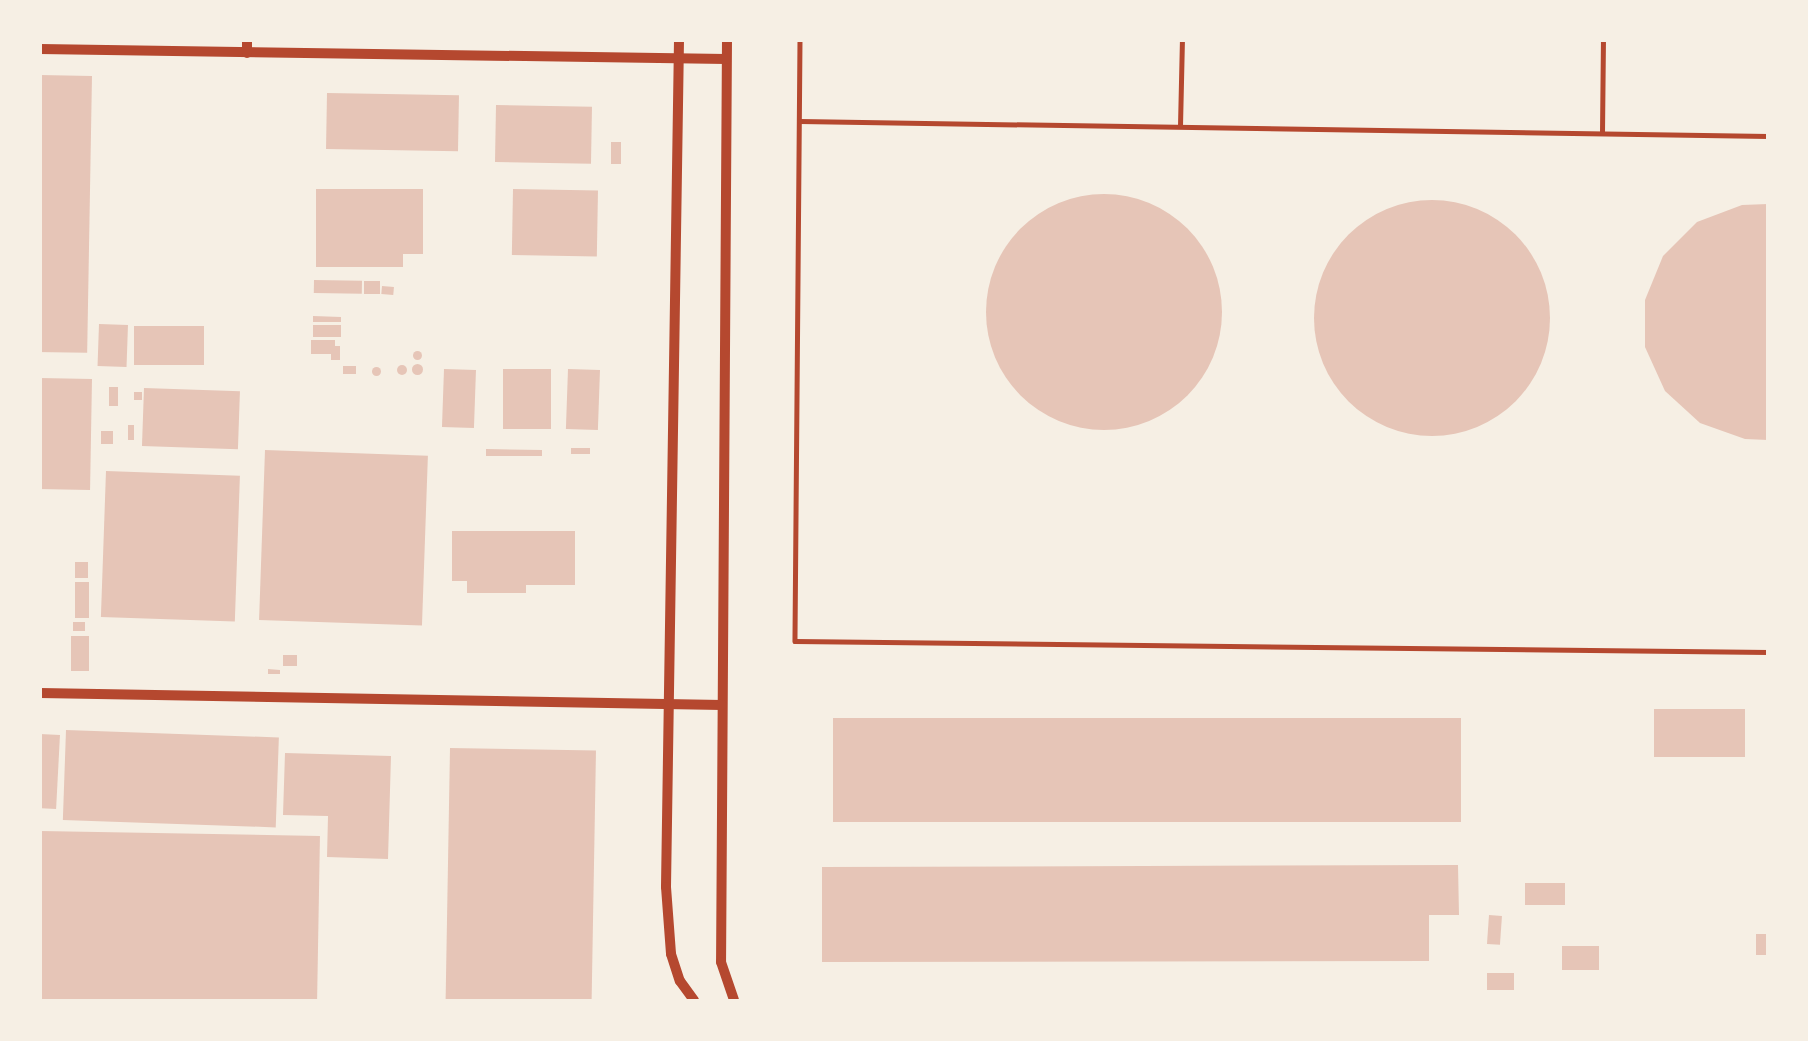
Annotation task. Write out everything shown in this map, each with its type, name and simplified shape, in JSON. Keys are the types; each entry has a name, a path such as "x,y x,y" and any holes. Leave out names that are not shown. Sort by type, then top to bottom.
{"street":[{"path":"247,52 248,40"},
{"path":"679,40 667,922 680,981 694,1000"},
{"path":"727,40 721,962 734,1000"},
{"path":"40,50 726,59"},
{"path":"40,693 722,705"}],"lane":[{"path":"801,40 795,641 1767,652"},
{"path":"1180,126 1182,40"},
{"path":"1602,133 1603,40"},
{"path":"800,121 1767,136"}],"building":[{"path":"40,75 92,76 87,353 40,352"},
{"path":"327,93 459,95 458,151 326,149"},
{"path":"496,105 592,107 591,164 495,162"},
{"path":"611,142 621,142 621,164 611,164"},
{"path":"316,189 423,189 423,254 403,254 403,267 316,267"},
{"path":"513,189 598,190 597,256 512,255"},
{"path":"1092,194 1116,194 1138,199 1160,208 1179,221 1195,237 1208,256 1217,278 1222,312 1220,335 1208,368 1195,387 1179,403 1160,416 1138,425 1116,430 1092,430 1070,425 1048,416 1029,403 1013,387 1000,368 991,346 986,324 986,300 991,278 1000,256 1013,237 1029,221 1048,208 1070,199"},
{"path":"1432,200 1455,202 1488,214 1507,227 1523,243 1536,262 1545,284 1550,318 1548,341 1536,374 1523,393 1507,409 1488,422 1466,431 1432,436 1409,434 1376,422 1357,409 1341,393 1328,374 1319,352 1314,318 1316,295 1328,262 1341,243 1357,227 1376,214 1398,205"},
{"path":"1768,204 1768,440 1745,439 1700,423 1665,391 1645,347 1645,300 1663,256 1697,222 1742,205"},
{"path":"314,280 362,281 362,294 314,293"},
{"path":"364,281 380,281 380,294 364,294"},
{"path":"382,286 394,287 393,295 381,294"},
{"path":"313,316 341,317 341,322 313,322"},
{"path":"99,324 128,325 127,367 98,366"},
{"path":"313,325 341,325 341,337 313,337"},
{"path":"134,326 204,326 204,365 134,365"},
{"path":"311,340 335,340 335,346 340,346 340,360 331,360 331,354 311,354"},
{"path":"417,350 422,355 417,360 412,355"},
{"path":"417,363 423,369 417,375 411,369"},
{"path":"402,365 406,366 406,374 402,375 398,374 397,370 398,366"},
{"path":"343,366 356,366 356,374 343,374"},
{"path":"376,367 380,371 376,375 372,371"},
{"path":"444,369 476,370 474,428 442,427"},
{"path":"503,369 551,369 551,429 503,429"},
{"path":"568,369 600,370 598,430 566,429"},
{"path":"40,378 92,379 90,490 40,489"},
{"path":"109,387 118,387 118,406 109,406"},
{"path":"144,388 240,391 238,449 142,446"},
{"path":"134,392 142,392 142,400 134,400"},
{"path":"128,425 134,425 134,440 128,440"},
{"path":"101,431 113,431 113,444 101,444"},
{"path":"571,448 590,448 590,454 571,454"},
{"path":"486,449 542,450 542,456 486,456"},
{"path":"265,450 428,456 422,626 259,620"},
{"path":"106,471 240,476 235,622 101,617"},
{"path":"452,531 575,531 575,585 526,585 526,593 467,593 467,581 452,581"},
{"path":"75,562 88,562 88,578 75,578"},
{"path":"75,582 89,582 89,618 75,618"},
{"path":"73,622 85,622 85,631 73,631"},
{"path":"71,636 89,636 89,671 71,671"},
{"path":"283,655 297,655 297,666 283,666"},
{"path":"268,669 280,670 280,674 268,674"},
{"path":"1654,709 1745,709 1745,757 1654,757"},
{"path":"833,718 1461,718 1461,822 833,822"},
{"path":"66,730 279,737 276,827 63,820"},
{"path":"40,734 60,735 56,809 40,808"},
{"path":"450,748 596,751 592,1000 446,1000"},
{"path":"285,753 391,756 388,859 327,857 328,816 283,815"},
{"path":"40,831 320,836 317,1000 40,1000"},
{"path":"1458,865 1459,915 1429,915 1429,961 822,962 822,867"},
{"path":"1525,883 1565,883 1565,905 1525,905"},
{"path":"1489,915 1502,916 1500,945 1487,944"},
{"path":"1756,934 1768,934 1768,955 1756,955"},
{"path":"1562,946 1599,946 1599,970 1562,970"},
{"path":"1487,973 1514,973 1514,990 1487,990"}]}
